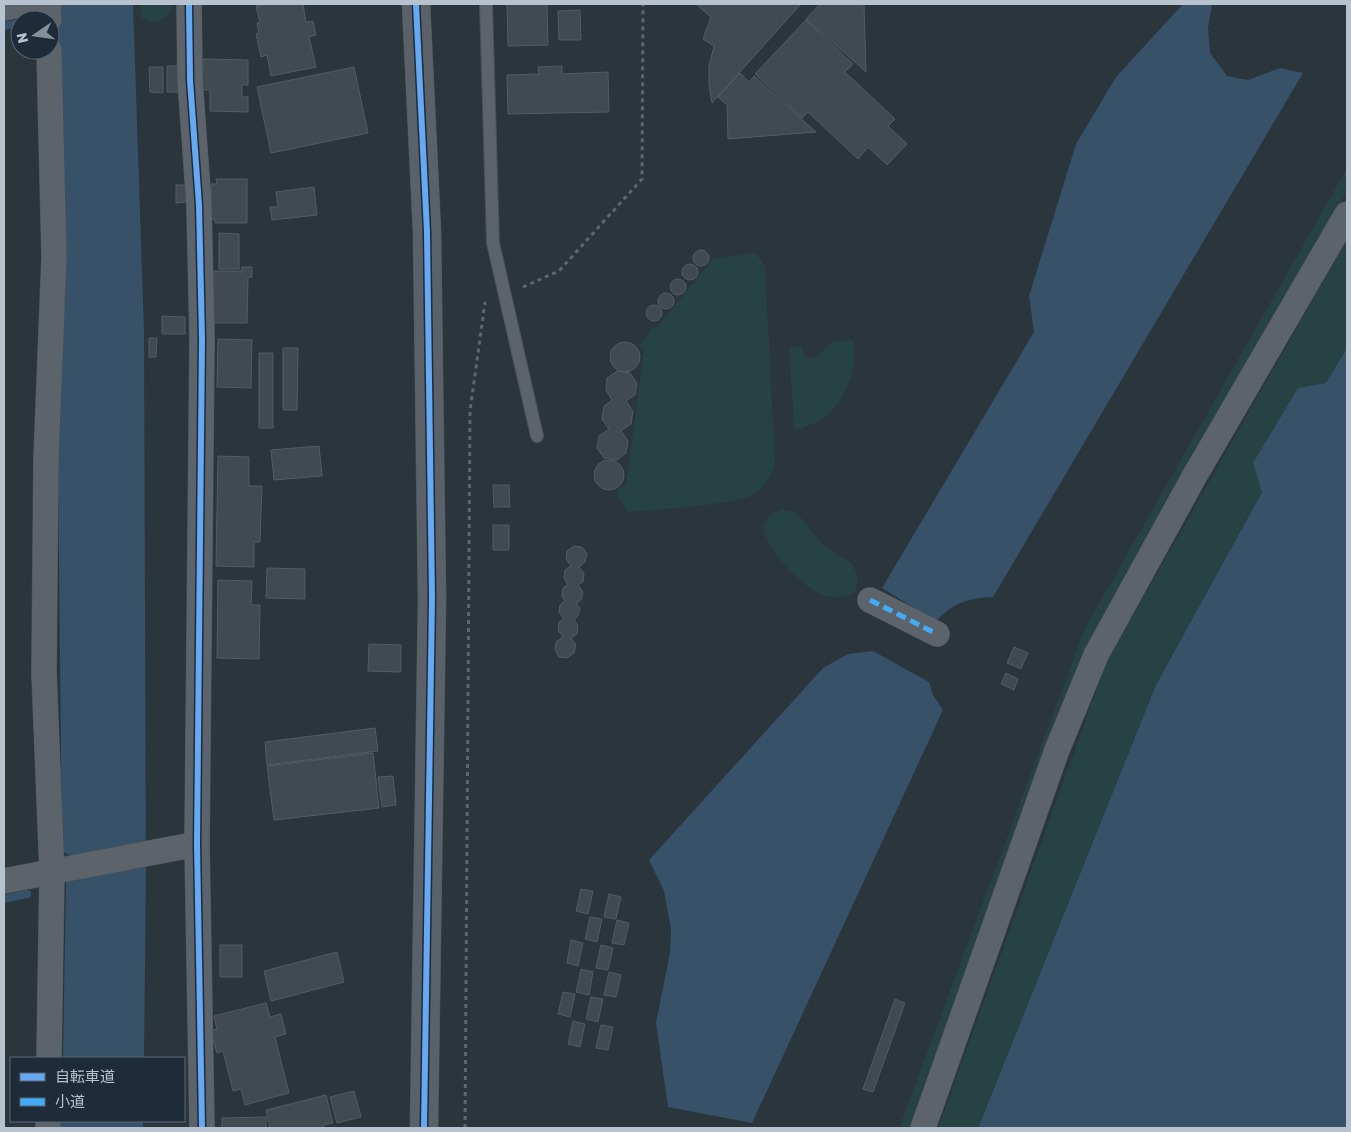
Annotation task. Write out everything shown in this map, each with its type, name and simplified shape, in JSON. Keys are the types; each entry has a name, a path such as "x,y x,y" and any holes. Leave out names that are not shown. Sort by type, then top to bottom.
{"street":[{"path":"4,8 25,4"},
{"path":"189,4 190,80 199,205 202,339 197,844 202,1128"},
{"path":"416,4 427,232 432,598 424,1128"},
{"path":"49,60 54,258 46,459 44,673 59,871 49,1057"},
{"path":"923,1128 1057,750 1096,655 1194,477 1347,214"},
{"path":"870,600 937,634"},
{"path":"4,881 197,844"}],"lane":[{"path":"486,4 493,243 537,436"}],"path":[{"path":"465,1128 470,412 485,301 528,286 559,272 642,179 643,4"}],"green space":[{"path":"140,4 172,4 171,10 165,18 151,21 141,17"},
{"path":"1347,168 1347,191 1082,657 913,1128 899,1128 1085,628"},
{"path":"1347,240 1347,348 1262,492 1156,685 978,1128 938,1128 1107,661"},
{"path":"756,253 765,267 775,462 770,476 759,491 746,498 694,506 628,512 617,498 619,489 626,484 644,350 639,346 653,327 657,327 714,258"},
{"path":"833,341 854,341 852,372 848,386 842,398 822,418 794,430 789,347 802,347 806,359 817,356"},
{"path":"781,509 797,513 823,545 852,564 857,574 857,585 854,594 831,597 821,594 810,588 789,570 772,548 763,527 770,515"}],"water":[{"path":"58,4 133,4 144,331 146,875 144,1057 63,1057 66,883 71,856 62,851 58,459 64,259 60,10 58,10"},
{"path":"1183,4 1212,4 1208,28 1210,53 1227,76 1248,80 1280,68 1303,73 993,597 968,600 954,606 936,622 882,588 1034,332 1029,296 1076,144 1116,77"},
{"path":"1347,348 1347,1128 978,1128 1156,685 1262,492 1253,463 1298,388 1326,383"},
{"path":"873,651 929,682 933,695 943,710 752,1123 668,1107 656,1023 670,953 671,929 664,891 649,860 823,668 848,654"},
{"path":"61,1122 143,1122 143,1128 61,1128"}],"building":[{"path":"303,4 306,22 313,21 316,35 309,37 316,67 271,76 267,55 261,57 256,34 259,33 257,23 260,23 256,6"},
{"path":"507,4 547,4 548,45 508,46"},
{"path":"696,4 801,4 712,103 709,85 709,66 714,46 703,39 711,17"},
{"path":"820,4 864,4 866,72 806,19"},
{"path":"580,10 581,40 559,40 558,11"},
{"path":"806,20 853,64 845,72 895,119 888,126 907,144 887,165 868,147 858,159 808,112 802,118 755,74"},
{"path":"203,59 248,60 248,85 242,85 242,97 248,97 248,112 210,111 210,90 202,90"},
{"path":"167,66 180,66 180,92 167,92"},
{"path":"562,66 562,74 608,72 609,112 508,114 507,75 539,74 538,67"},
{"path":"149,67 163,67 163,93 150,92"},
{"path":"354,67 368,133 271,153 257,87"},
{"path":"740,73 749,82 754,76 816,132 728,139 727,105 718,97"},
{"path":"216,179 247,179 247,223 215,223 215,219 211,219 211,184 217,184"},
{"path":"176,185 186,185 186,202 176,203"},
{"path":"314,187 317,215 272,220 270,207 278,207 276,192"},
{"path":"219,233 239,234 239,269 219,269"},
{"path":"698,250 704,250 709,255 707,264 698,266 693,261 693,255"},
{"path":"687,264 693,264 698,269 696,278 687,280 682,275 682,269"},
{"path":"242,267 252,267 252,277 248,277 247,323 213,323 214,271 242,271"},
{"path":"675,279 681,279 686,284 684,293 675,295 670,290 670,284"},
{"path":"663,293 669,293 674,298 672,307 663,309 658,304 658,298"},
{"path":"651,305 657,305 662,310 660,319 651,321 646,316 646,310"},
{"path":"162,316 185,317 185,334 162,334"},
{"path":"149,338 157,338 156,357 149,357"},
{"path":"218,339 252,340 251,388 217,387"},
{"path":"625,342 636,346 640,357 636,368 625,372 614,368 610,357 614,346"},
{"path":"283,348 298,348 297,410 283,410"},
{"path":"259,353 273,353 273,428 259,428"},
{"path":"617,371 630,373 637,383 635,395 626,401 633,411 631,424 621,431 628,441 626,453 617,460 604,458 597,448 599,436 609,429 602,419 604,406 612,400 606,390 607,378"},
{"path":"319,446 322,476 274,480 271,450"},
{"path":"218,456 249,457 249,486 262,486 260,542 254,542 254,567 216,566"},
{"path":"609,460 620,464 624,475 620,486 609,490 598,486 594,475 598,464"},
{"path":"493,485 509,485 510,507 494,507"},
{"path":"493,525 509,525 509,550 493,550"},
{"path":"574,546 582,547 587,554 585,562 579,567 584,573 583,582 578,585 583,592 581,600 576,603 580,608 578,616 574,619 578,626 577,634 571,638 576,645 574,653 567,658 559,657 555,650 556,642 563,637 558,630 559,622 564,619 559,612 560,605 565,601 562,597 563,588 568,585 564,578 565,570 571,566 566,559 567,551"},
{"path":"267,568 305,569 305,599 266,598"},
{"path":"218,580 252,581 251,605 260,605 259,659 217,658"},
{"path":"369,644 401,645 401,672 368,671"},
{"path":"1014,647 1028,653 1021,669 1007,663"},
{"path":"1006,673 1018,679 1014,690 1001,684"},
{"path":"375,728 378,751 267,765 265,742"},
{"path":"373,753 379,808 274,820 267,766"},
{"path":"393,776 396,805 382,807 378,777"},
{"path":"581,889 593,891 588,914 576,911"},
{"path":"609,894 621,897 616,919 604,917"},
{"path":"590,917 602,919 597,942 585,939"},
{"path":"617,920 629,923 624,945 612,943"},
{"path":"571,940 583,943 578,966 567,963"},
{"path":"220,945 242,945 242,977 220,977"},
{"path":"601,945 613,948 608,970 596,968"},
{"path":"337,952 344,982 271,1001 264,971"},
{"path":"581,969 593,972 589,995 576,992"},
{"path":"609,972 621,975 616,997 604,995"},
{"path":"563,992 575,994 570,1017 558,1014"},
{"path":"591,997 603,999 598,1022 586,1019"},
{"path":"895,999 905,1003 873,1092 863,1089"},
{"path":"266,1003 270,1017 281,1014 286,1034 275,1037 289,1093 245,1105 241,1089 233,1091 223,1051 217,1053 211,1031 217,1029 214,1016"},
{"path":"573,1021 585,1024 580,1047 568,1044"},
{"path":"601,1025 613,1027 608,1050 596,1048"},
{"path":"354,1091 361,1117 337,1123 330,1097"},
{"path":"326,1095 333,1123 323,1125 324,1128 270,1128 266,1110"},
{"path":"266,1117 266,1128 222,1128 222,1118"}],"waterway":[{"path":"4,26 10,25"},
{"path":"4,899 27,894"}],"marked path":[{"path":"870,600 937,634"}],"cycle path":[{"path":"189,4 190,80 199,205 202,339 197,844 202,1128"},
{"path":"416,4 427,232 432,599 424,1128"}]}
